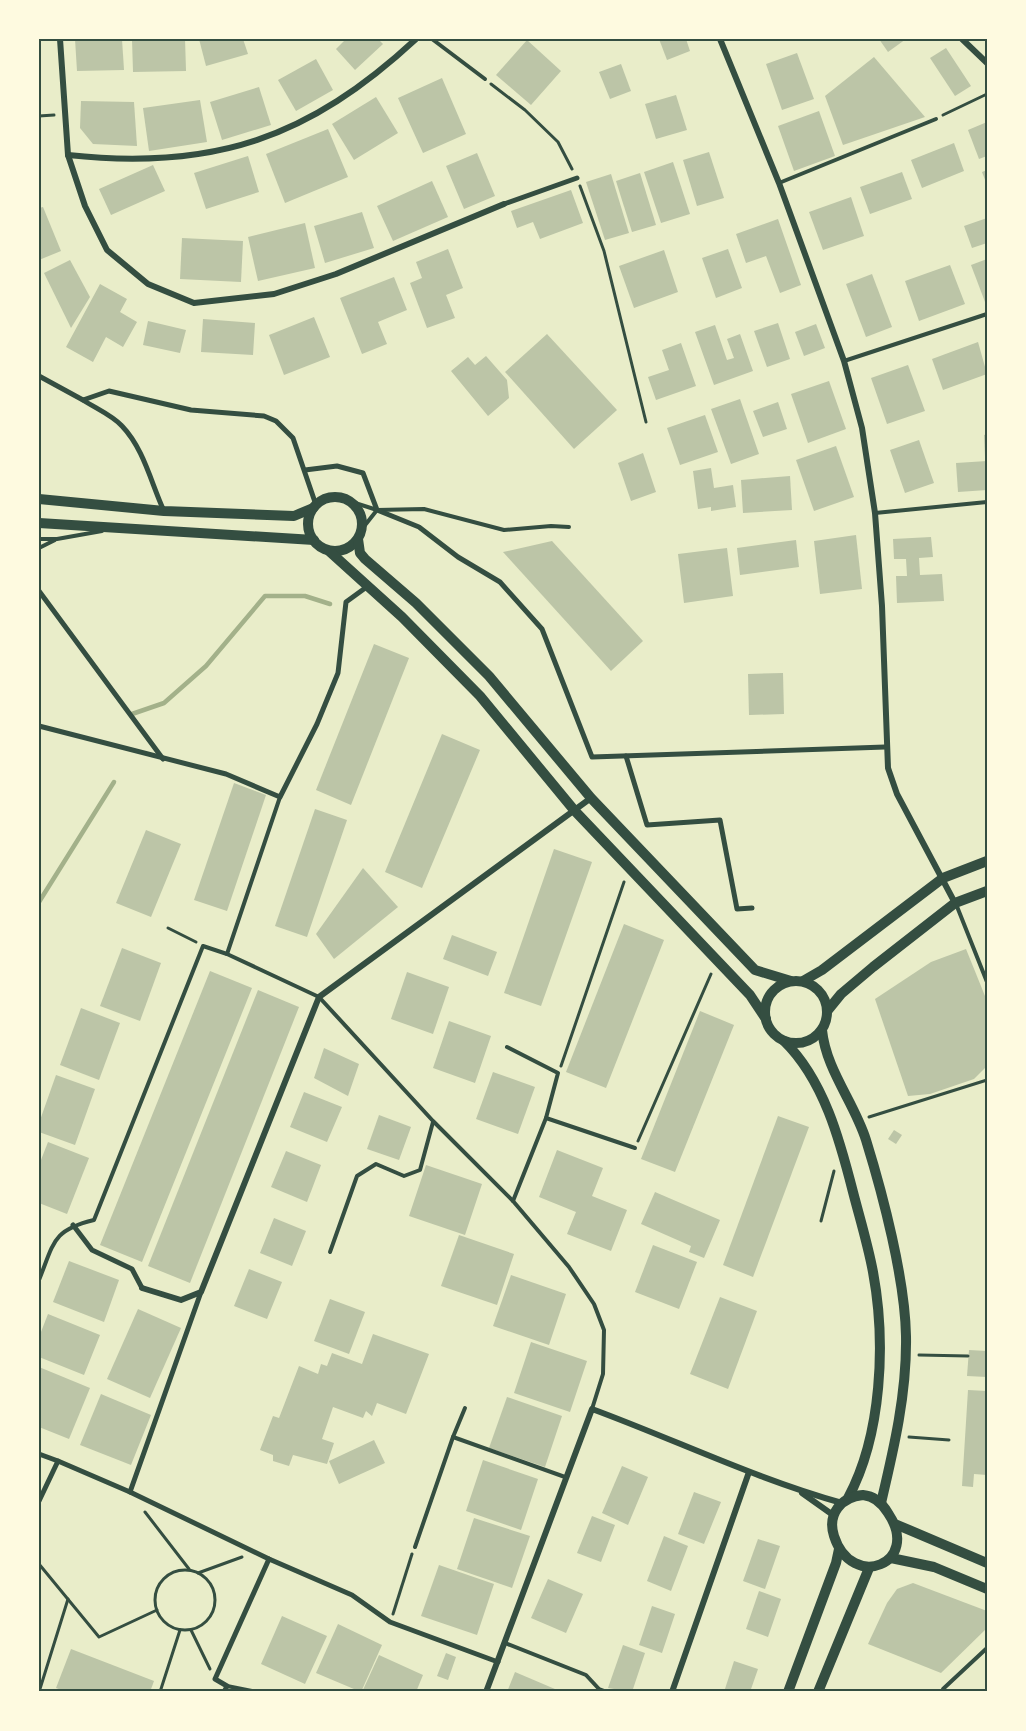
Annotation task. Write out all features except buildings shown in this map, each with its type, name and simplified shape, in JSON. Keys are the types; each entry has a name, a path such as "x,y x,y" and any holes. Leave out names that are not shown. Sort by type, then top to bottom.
{"main road":[{"path":"39,499 164,510 294,516 314,507 323,499 335,496 352,502 361,514 360,553 365,559 416,603 489,676 591,798 755,970 791,981 803,981 822,970 943,878 987,861"},
{"path":"314,507 308,524 314,540"},
{"path":"39,523 314,540 368,586 480,696 574,810 750,995 774,1034 784,1041 803,1063 841,1143 873,1272 880,1328 874,1421 862,1473 845,1501 833,1515 833,1532 839,1549 853,1564 869,1568 891,1558 934,1567 987,1589"},
{"path":"329,551 346,549 360,534"},
{"path":"881,1503 901,1416 905,1321 896,1258 859,1120 827,1055 822,1030 828,1010 841,994 873,967 955,903 987,891"},
{"path":"766,1019 765,1004 770,995 782,984 791,981"},
{"path":"803,981 820,992 828,1010"},
{"path":"784,1041 804,1042 822,1030"},
{"path":"845,1501 863,1494 881,1503 895,1524 898,1544 891,1558"},
{"path":"895,1524 925,1539 987,1563"},
{"path":"788,1692 836,1563 839,1549"},
{"path":"818,1692 869,1568"}],"street":[{"path":"60,39 68,155 85,206 107,250 148,284 194,303 274,294 336,274 504,204 576,178"},
{"path":"68,155 117,160 182,158 227,149 289,129 342,100 384,68 416,39"},
{"path":"720,39 779,183 843,361 862,428 875,513 882,606 885,747 888,768 897,795 955,903"},
{"path":"962,39 987,63"},
{"path":"39,376 83,399 122,425 142,456 150,482 164,510"},
{"path":"83,399 109,391 191,410 264,416 286,428 305,470 314,507"},
{"path":"305,470 337,466 363,472 377,510 418,527 458,557 500,582 542,629 592,757 885,747"},
{"path":"39,726 226,774 280,797 317,724 338,672 346,602 368,586"},
{"path":"39,591 164,759"},
{"path":"626,756 647,825 720,820 737,909 752,908"},
{"path":"130,1492 201,1292 319,997 591,798"},
{"path":"73,1225 92,1250 132,1269 142,1288 181,1300 201,1292"},
{"path":"486,1692 592,1409 689,1445 749,1472 800,1491 845,1501"},
{"path":"39,1454 130,1492 269,1559 352,1595 390,1622 498,1662"},
{"path":"39,1501 58,1461"},
{"path":"672,1692 749,1472"},
{"path":"800,1491 833,1515"},
{"path":"226,1689 214,1679 269,1559"}],"lane":[{"path":"432,39 485,79"},
{"path":"779,183 936,119"},
{"path":"843,361 987,314"},
{"path":"352,502 377,510 423,509 504,530 551,525 569,527"},
{"path":"875,513 987,502"},
{"path":"360,534 377,510"},
{"path":"39,539 57,539 114,529"},
{"path":"39,548 57,539"},
{"path":"227,954 280,797"},
{"path":"955,903 987,982"},
{"path":"39,1280 57,1236 73,1225 94,1220 203,946 227,954 319,997 433,1121 513,1201 569,1267 594,1304 600,1321 605,1354 603,1374 592,1409"},
{"path":"507,1047 558,1073 546,1118 513,1201"},
{"path":"546,1118 635,1148"},
{"path":"330,1252 357,1176 376,1164 404,1176 420,1170 433,1121"},
{"path":"415,1547 465,1408"},
{"path":"453,1437 565,1477"},
{"path":"505,1643 586,1675 599,1689 607,1692"},
{"path":"943,1689 987,1648"},
{"path":"226,1689 257,1692"}],"path":[{"path":"485,79 525,110 558,142 576,178 604,251 646,422"},
{"path":"936,119 987,94"},
{"path":"39,116 65,114"},
{"path":"558,1073 629,867"},
{"path":"168,928 203,946"},
{"path":"635,1148 717,962"},
{"path":"859,1120 987,1080"},
{"path":"820,1221 835,1166"},
{"path":"905,1355 968,1356"},
{"path":"897,1435 949,1440"},
{"path":"130,1492 189,1570"},
{"path":"390,1622 415,1547"},
{"path":"198,1573 256,1552"},
{"path":"39,1563 99,1637 157,1610"},
{"path":"189,1570 198,1573 212,1586 216,1604 208,1621 190,1630 170,1627 157,1610 157,1590 170,1574 189,1570"},
{"path":"39,1692 68,1599"},
{"path":"160,1692 180,1630"},
{"path":"190,1630 214,1679"}],"waterway":[{"path":"132,714 164,703 206,666 265,596 305,596 330,604"},
{"path":"39,902 114,782"}]}
